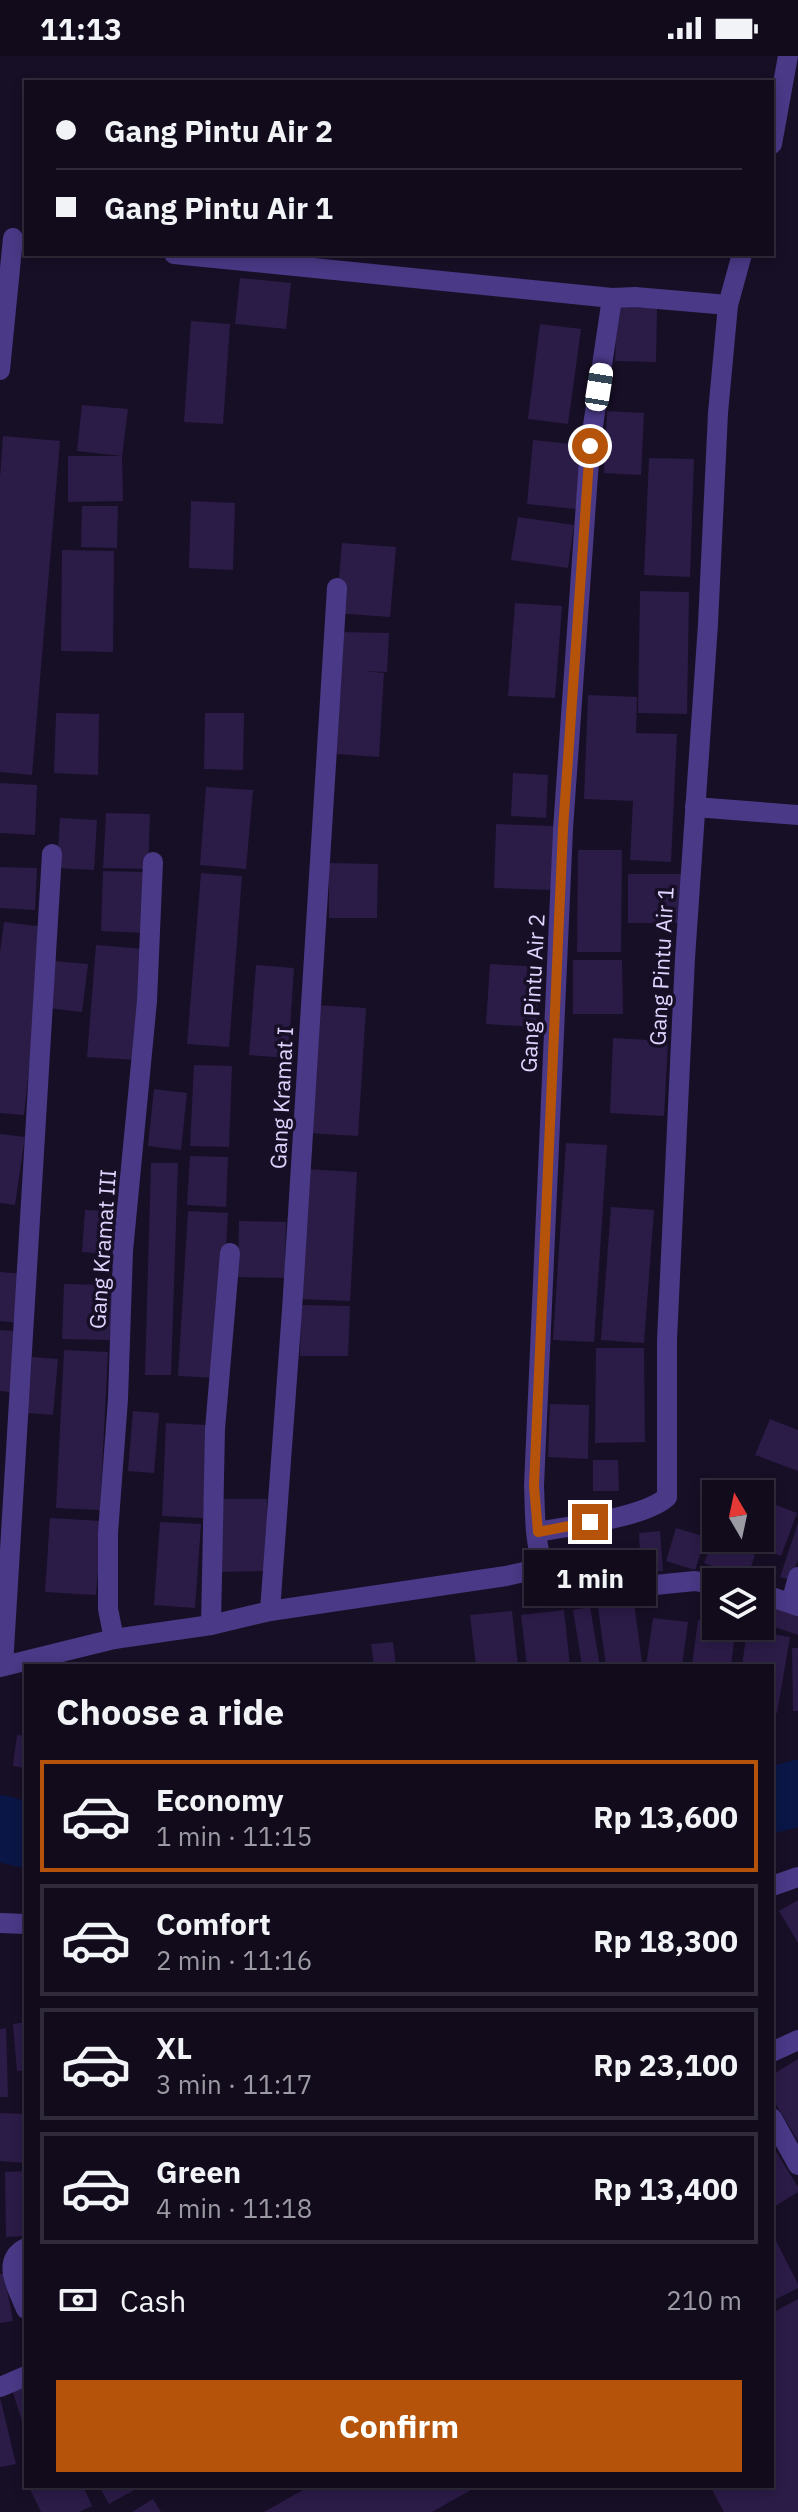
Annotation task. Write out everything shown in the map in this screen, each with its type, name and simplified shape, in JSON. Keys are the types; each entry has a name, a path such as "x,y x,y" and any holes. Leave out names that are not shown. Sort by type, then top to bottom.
{"street":[{"path":"774,133 788,56"},
{"path":"0,370 13,238"},
{"path":"194,256 612,298 728,305"},
{"name":"Gang Pintu Air 1","path":"538,1537 616,1517 667,1497 667,1340 685,958 708,624 718,413 728,305 741,256"},
{"name":"Gang Pintu Air 2","path":"547,1576 538,1537 534,1486 563,829 590,446 612,298"},
{"name":"Gang Kramat I","path":"270,1611 337,588"},
{"path":"695,807 798,815"},
{"path":"52,854 2,1666 114,1639 211,1625 270,1611 506,1576 547,1576 574,1593 702,1582"},
{"name":"Gang Kramat III","path":"114,1639 108,1609 108,1533 118,1399 123,1251 147,1001 153,862"},
{"path":"211,1625 215,1429 230,1253"},
{"path":"774,1597 795,1604 798,1577"},
{"path":"774,1885 798,1877"},
{"path":"0,1923 24,1924"},
{"path":"774,2051 798,2040"},
{"path":"774,2122 798,2165"},
{"path":"24,2249 11,2263 24,2304"},
{"path":"0,2387 24,2377"}],"building":[{"path":"240,278 291,283 286,329 235,324"},
{"path":"617,306 657,308 656,362 615,361"},
{"path":"191,321 230,324 223,424 184,422"},
{"path":"540,324 581,329 568,424 528,419"},
{"path":"82,405 128,409 122,456 77,451"},
{"path":"607,411 644,413 641,475 604,473"},
{"path":"3,436 60,441 32,775 0,772 0,478"},
{"path":"533,440 582,445 576,509 527,504"},
{"path":"68,456 122,456 123,501 68,502"},
{"path":"649,458 694,459 690,577 644,575"},
{"path":"191,501 235,503 233,570 189,568"},
{"path":"82,506 118,506 117,548 81,547"},
{"path":"518,517 574,525 568,568 511,560"},
{"path":"342,543 396,547 390,617 336,613"},
{"path":"62,550 114,551 113,652 61,651"},
{"path":"640,591 689,592 687,714 638,713"},
{"path":"515,603 562,606 555,698 508,696"},
{"path":"339,632 389,633 387,672 364,671 384,673 379,757 337,754"},
{"path":"588,695 637,697 636,733 677,734 671,862 630,860 633,801 584,799"},
{"path":"56,713 99,714 98,775 54,773"},
{"path":"205,713 244,713 243,770 204,769"},
{"path":"513,773 548,775 546,818 511,816"},
{"path":"0,783 37,785 35,835 0,833"},
{"path":"206,787 253,790 246,869 200,865"},
{"path":"106,813 150,814 148,869 103,868"},
{"path":"60,818 97,820 94,870 57,868"},
{"path":"496,824 553,826 551,890 494,888"},
{"path":"578,850 622,850 621,952 577,952"},
{"path":"329,863 378,864 377,918 329,918"},
{"path":"0,867 37,868 35,910 0,908"},
{"path":"103,871 147,872 146,933 101,931"},
{"path":"201,873 242,876 229,1047 187,1044"},
{"path":"628,874 681,874 681,923 628,923"},
{"path":"4,922 45,927 24,1115 0,1113 0,952"},
{"path":"96,945 145,949 136,1060 87,1057"},
{"path":"573,960 622,960 623,1014 573,1014"},
{"path":"54,961 88,964 82,1012 48,1008"},
{"path":"490,964 540,967 536,1027 486,1024"},
{"path":"256,965 294,968 288,1058 249,1055"},
{"path":"316,1005 366,1008 358,1136 308,1133"},
{"path":"613,1038 668,1041 664,1116 610,1113"},
{"path":"194,1065 232,1066 229,1147 190,1146"},
{"path":"154,1089 187,1093 181,1150 148,1146"},
{"path":"0,1134 25,1137 15,1205 0,1203"},
{"path":"566,1143 607,1145 594,1342 553,1340"},
{"path":"190,1156 228,1157 226,1207 187,1205"},
{"path":"151,1163 178,1163 171,1375 145,1375"},
{"path":"305,1169 357,1172 350,1301 299,1299"},
{"path":"611,1207 654,1210 644,1343 601,1340"},
{"path":"85,1210 123,1212 120,1255 82,1252"},
{"path":"188,1211 228,1213 218,1378 178,1376"},
{"path":"239,1221 286,1222 285,1278 238,1277"},
{"path":"0,1272 22,1274 19,1323 0,1321"},
{"path":"64,1284 112,1285 111,1340 62,1339"},
{"path":"301,1305 350,1306 348,1356 300,1356"},
{"path":"0,1330 15,1331 10,1392 0,1391"},
{"path":"596,1348 644,1348 645,1442 595,1443"},
{"path":"64,1350 108,1352 100,1510 56,1508"},
{"path":"32,1357 58,1359 53,1415 28,1413"},
{"path":"550,1404 589,1405 588,1459 548,1457"},
{"path":"133,1411 159,1413 154,1473 128,1471"},
{"path":"770,1419 798,1430 798,1471 755,1455"},
{"path":"166,1423 208,1425 203,1518 162,1516"},
{"path":"593,1460 618,1460 619,1491 593,1491"},
{"path":"216,1499 267,1499 267,1571 216,1572"},
{"path":"774,1504 797,1513 781,1556 771,1552 774,1552"},
{"path":"50,1518 102,1521 96,1595 45,1592"},
{"path":"160,1522 201,1524 195,1608 154,1605"},
{"path":"798,1523 798,1560 791,1580 780,1577"},
{"path":"676,1528 702,1536 702,1549 695,1570 666,1561"},
{"path":"660,1531 663,1571 641,1573 639,1533"},
{"path":"708,1552 747,1552 755,1555 750,1568 718,1568 704,1563"},
{"path":"774,1599 798,1607 798,1635 774,1627"},
{"path":"634,1602 642,1663 606,1664 598,1607"},
{"path":"590,1607 600,1664 582,1664 573,1610"},
{"path":"564,1610 570,1664 527,1664 521,1615"},
{"path":"512,1611 518,1664 476,1664 470,1615"},
{"path":"653,1618 688,1622 682,1664 646,1664"},
{"path":"698,1620 702,1620 702,1640 734,1640 731,1664 692,1664"},
{"path":"774,1634 790,1637 777,1713 774,1712 774,1664 742,1664 746,1640 774,1640"},
{"path":"393,1642 396,1664 374,1664 371,1644"},
{"path":"792,1648 798,1648 798,1711 793,1711"},
{"path":"17,1735 24,1736 24,1768 13,1766"},
{"path":"798,1900 798,1943 779,1911"},
{"path":"24,2022 24,2070 17,2071 13,2024"},
{"path":"6,2028 8,2097 0,2097 0,2029"},
{"path":"798,2059 798,2141 774,2101 774,2074"},
{"path":"0,2113 24,2114 24,2163 0,2161"},
{"path":"774,2148 798,2187 798,2192 774,2207"},
{"path":"24,2171 24,2236 6,2237 5,2172"},
{"path":"774,2237 798,2284 798,2288 774,2300"},
{"path":"0,2274 4,2274 13,2321 0,2323"},
{"path":"798,2299 798,2512 724,2512 711,2488 774,2488 774,2312"},
{"path":"24,2385 24,2428 12,2389"},
{"path":"0,2397 16,2464 0,2467"},
{"path":"29,2488 84,2488 92,2506 79,2512 41,2512"},
{"path":"100,2488 138,2488 109,2504"},
{"path":"306,2488 474,2488 432,2512 264,2512"},
{"path":"153,2499 161,2512 132,2512"}],"waterway":[{"path":"774,1799 798,1793"},
{"path":"0,1828 24,1834"}],"route":[{"path":"590,446 563,829 534,1486 538,1532 590,1522"}]}
